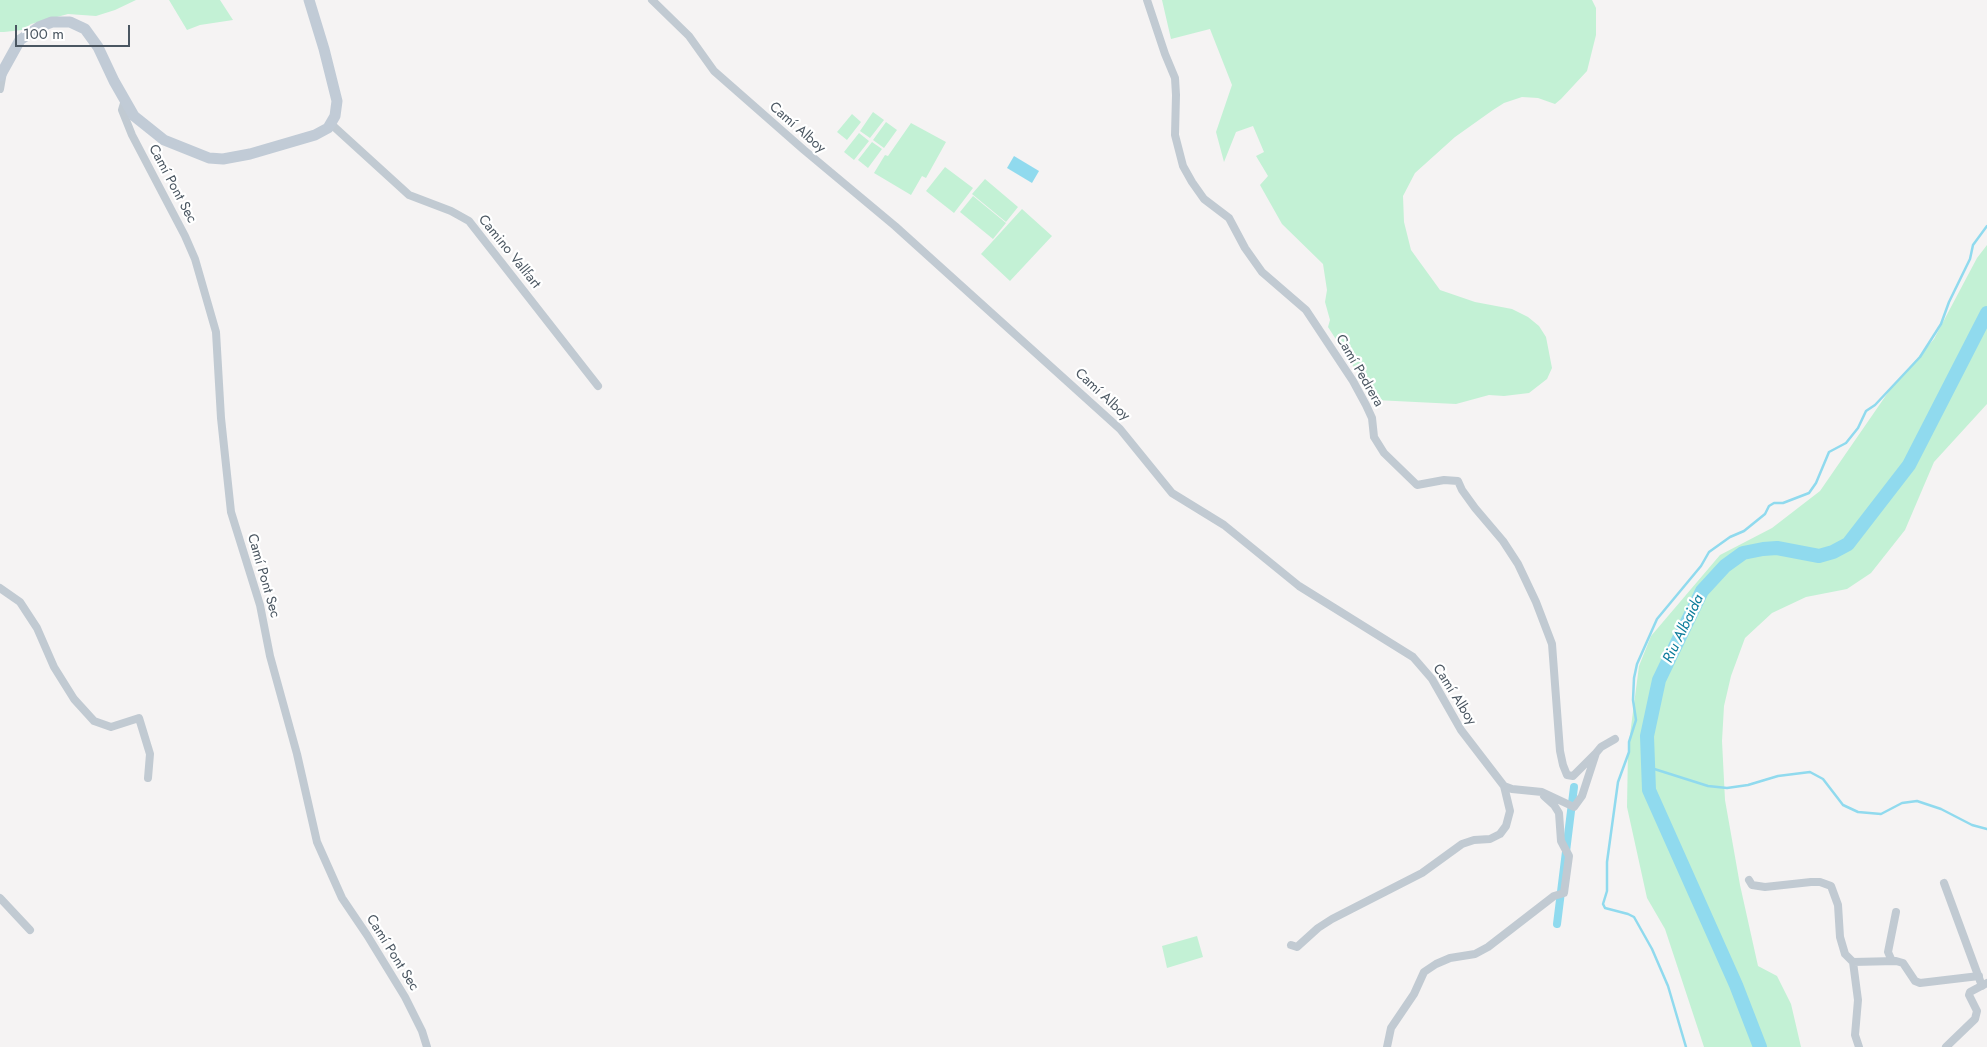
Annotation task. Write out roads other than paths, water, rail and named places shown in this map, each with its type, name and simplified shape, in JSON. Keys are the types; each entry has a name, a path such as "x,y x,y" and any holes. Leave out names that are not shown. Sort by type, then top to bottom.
{"main road":[{"path":"1,73 20,40 52,22 70,22 85,29 98,47 134,116 164,140 209,158 250,154 315,135 328,128 335,116 337,100 309,0"}],"street":[{"name":"Camí Alboy","path":"652,0 689,36 714,71 895,226 1120,429 1172,493 1224,525 1298,586 1412,657 1432,679 1461,730 1504,786"},
{"name":"Camí Pedrera","path":"1147,0 1164,54 1175,78 1175,135 1178,151 1188,174 1204,199 1229,218 1245,248 1262,272 1306,310 1353,381 1372,418 1374,437 1384,453 1417,485 1444,480 1458,481 1475,508 1503,541 1518,564 1550,638 1560,751 1567,775 1573,776 1596,753"},
{"path":"0,89 1,73"},
{"name":"Camí Pont Sec","path":"125,100 122,110 132,136 185,236 195,259 216,332 221,418 231,512 260,605 270,656 297,754 317,842 342,898 405,997 422,1031 427,1047"},
{"name":"Camino Vallfart","path":"331,124 410,195 451,211 469,221 598,386"},
{"path":"0,588 20,602 37,628 54,667 74,699 94,721 111,727 139,718 150,754 148,778"},
{"path":"1504,786 1512,789 1533,790 1574,807 1582,796 1596,753 1601,747 1615,739"},
{"path":"1291,945 1297,947 1318,928 1332,919 1422,873 1462,844 1474,840 1490,839 1500,834 1506,826 1510,811 1504,786"},
{"path":"1387,1047 1391,1028 1406,1007 1424,972 1450,958 1475,954 1488,947 1554,896 1564,893 1570,859 1561,841 1559,812 1546,798 1533,790"},
{"path":"1749,880 1752,885 1764,886 1811,882 1820,882 1831,886 1838,905 1840,937 1846,954 1853,962 1858,1000 1855,1035 1859,1047"},
{"path":"1944,883 1979,976 1985,984 1969,994 1977,1015 1946,1047"},
{"path":"0,898 30,930"},
{"path":"1892,961 1888,952 1896,912"},
{"path":"1853,962 1892,961 1903,963 1915,981 1920,984 1979,976"}],"water":[{"path":"1014,156 1039,171 1032,183 1007,168"}],"waterway":[{"path":"1686,1047 1668,986 1652,949 1634,917 1605,908 1603,904 1607,891 1607,862 1618,782 1629,752 1629,742 1636,720 1633,700 1637,664 1657,619 1701,566 1709,552 1730,537 1744,531 1765,514 1769,506 1774,503 1783,503 1809,493 1816,483 1829,452 1846,443 1858,428 1866,411 1875,405 1920,357 1941,324 1949,302 1970,259 1973,245 1987,226"},
{"name":"Riu Albaida","path":"1760,1047 1736,985 1649,790 1647,736 1659,680 1702,591 1725,566 1743,553 1777,548 1819,556 1833,552 1848,544 1909,465 1987,313"},
{"path":"1648,767 1708,786 1727,788 1748,785 1778,776 1810,772 1823,779 1843,805 1858,812 1881,814 1902,803 1917,801 1941,809 1972,825 1987,829"},
{"path":"1557,924 1574,787"}]}
